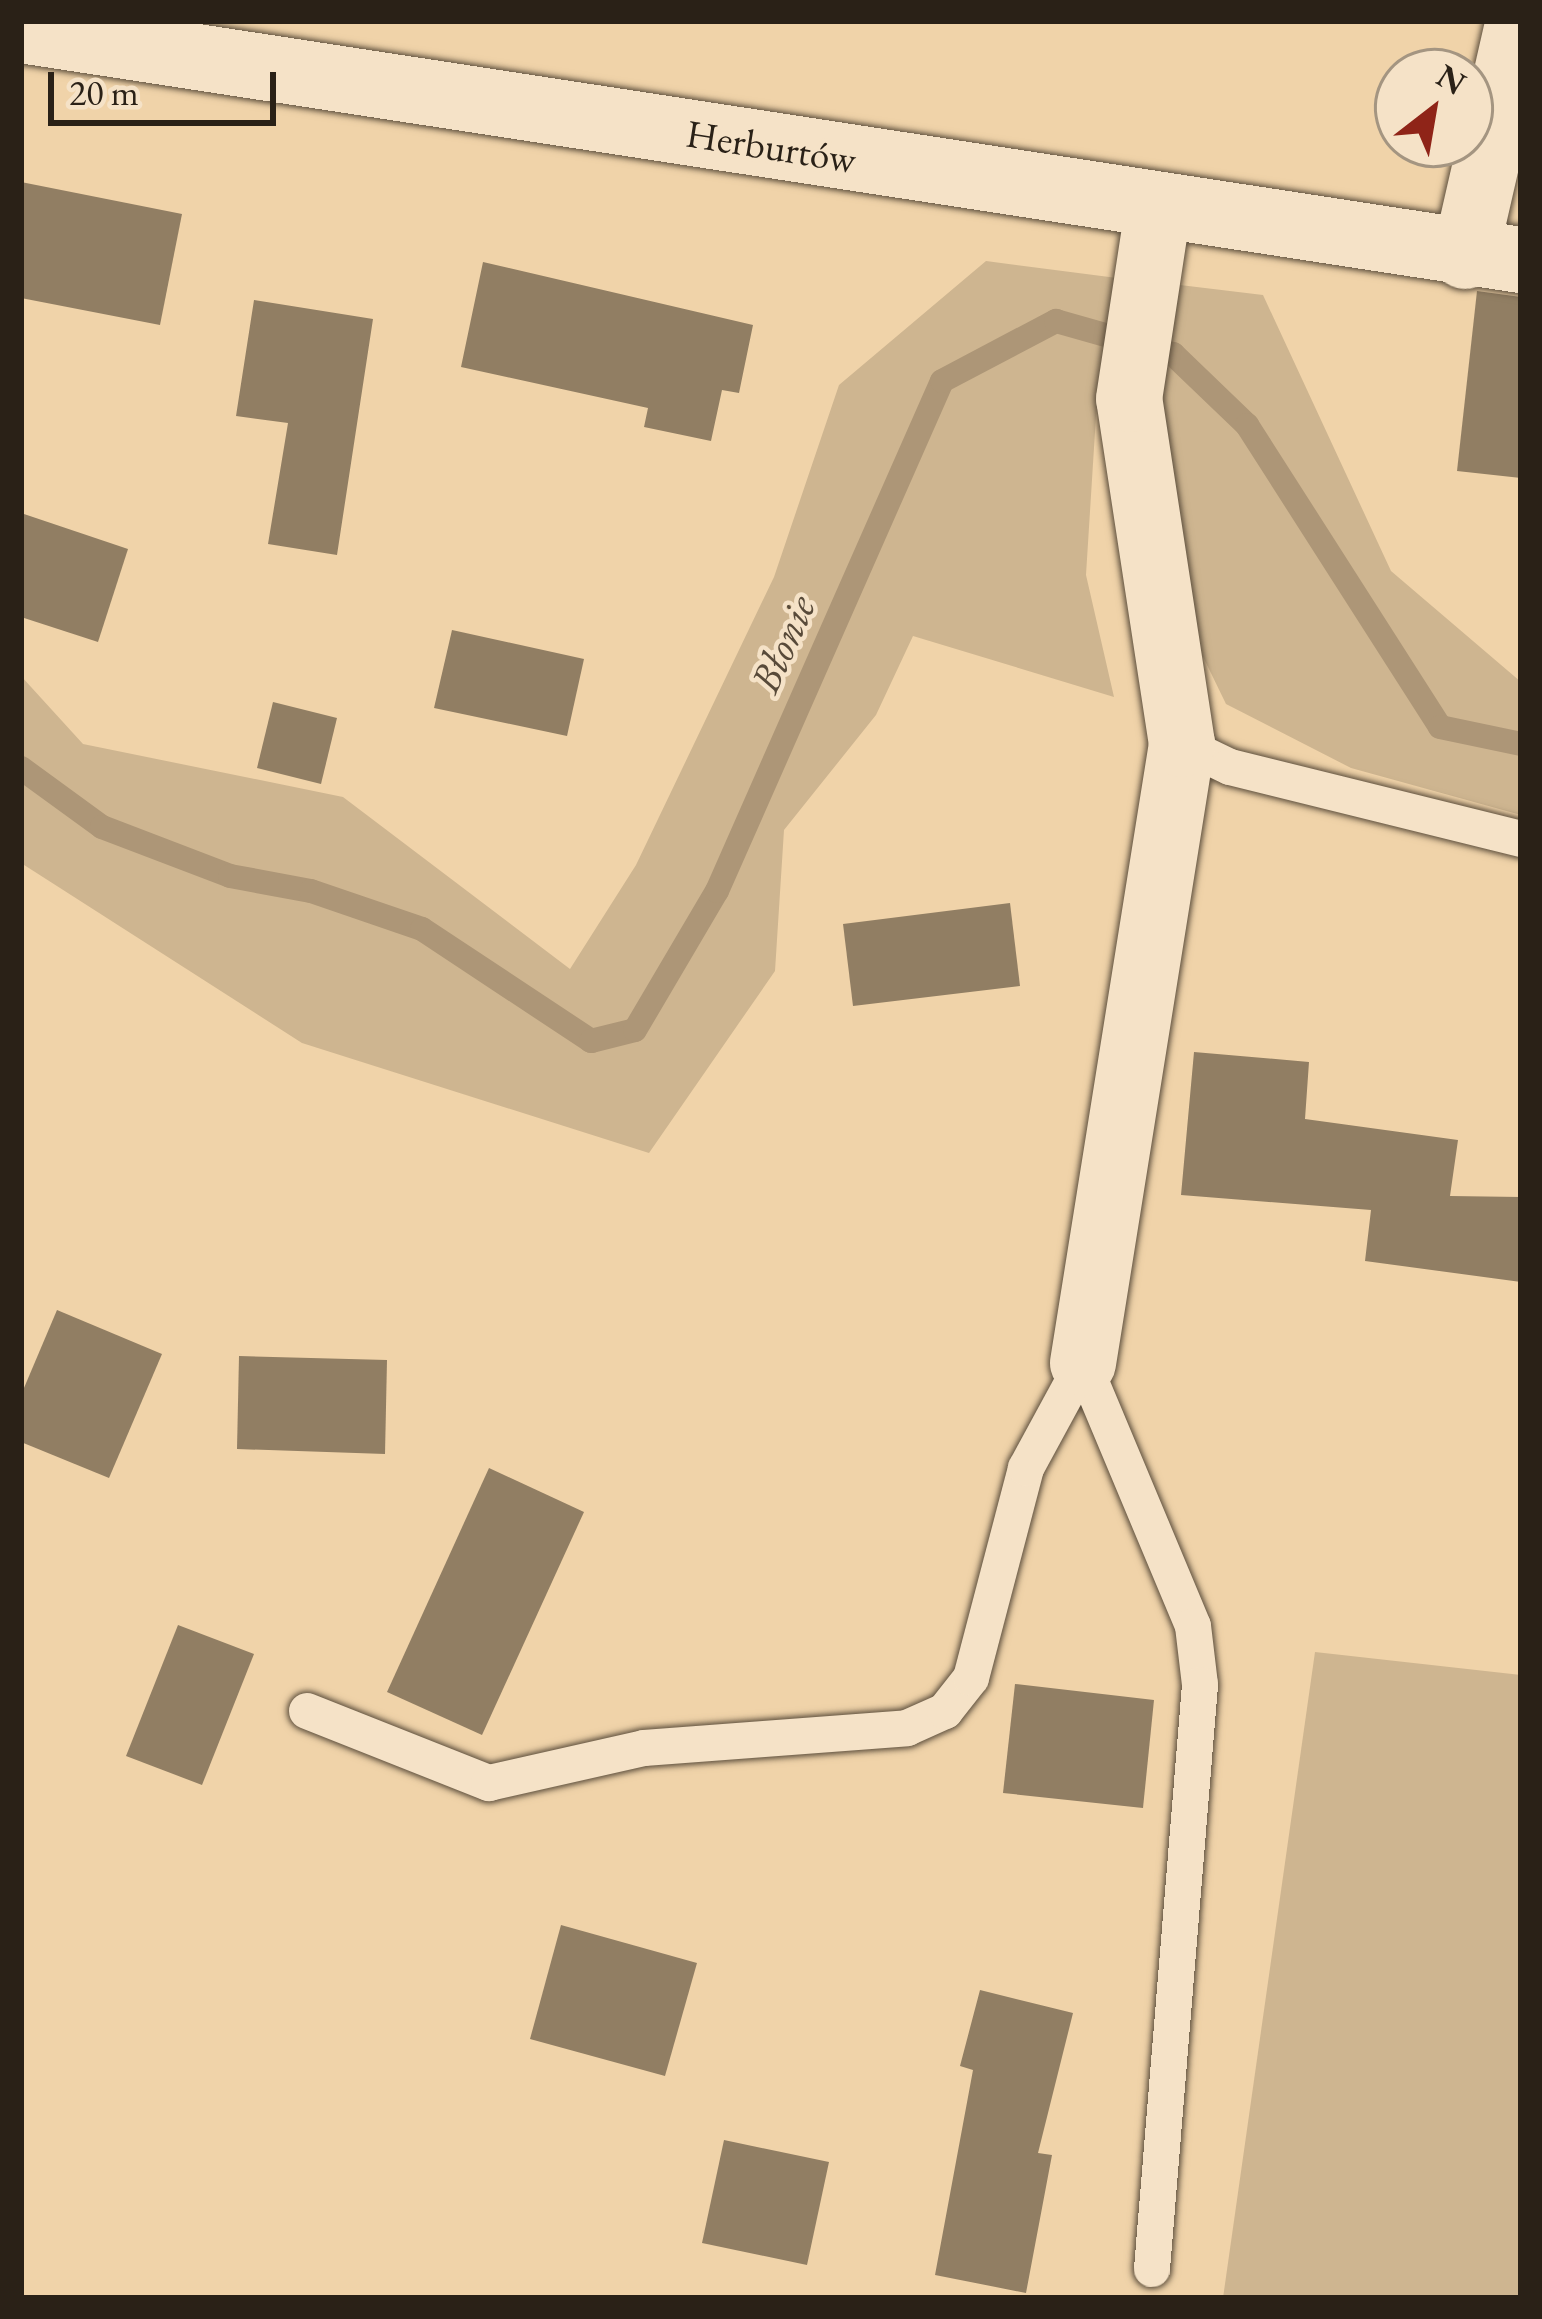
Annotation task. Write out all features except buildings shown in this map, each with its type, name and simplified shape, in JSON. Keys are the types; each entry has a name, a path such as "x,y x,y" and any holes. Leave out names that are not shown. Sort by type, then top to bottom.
{"street":[{"path":"1493,258 1519,21"},
{"name":"Herburtów","path":"21,30 1153,238 1493,258"},
{"path":"1083,1363 1182,744 1129,399 1153,238"}],"lane":[{"path":"1182,744 1230,767 1521,839"},
{"path":"307,1711 489,1783 644,1748 907,1728 944,1711 971,1678 1026,1468 1083,1363"},
{"path":"1083,1363 1193,1626 1200,1684 1152,2269"}],"shaded area":[{"path":"986,261 1117,278 1096,416 1086,575 1114,697 913,636 876,715 784,830 775,971 649,1153 302,1043 21,863 21,676 83,744 343,797 570,969 636,865 774,577 839,385"},
{"path":"1180,285 1263,295 1391,571 1521,682 1521,815 1351,768 1226,704 1191,632 1154,418"},
{"path":"1315,1652 1521,1675 1521,2298 1223,2298"}],"waterway":[{"name":"Błonie","path":"21,768 102,827 230,876 311,891 422,929 591,1041 635,1030 717,891 942,381 1056,321 1173,354 1247,425 1440,727 1521,744"}]}
